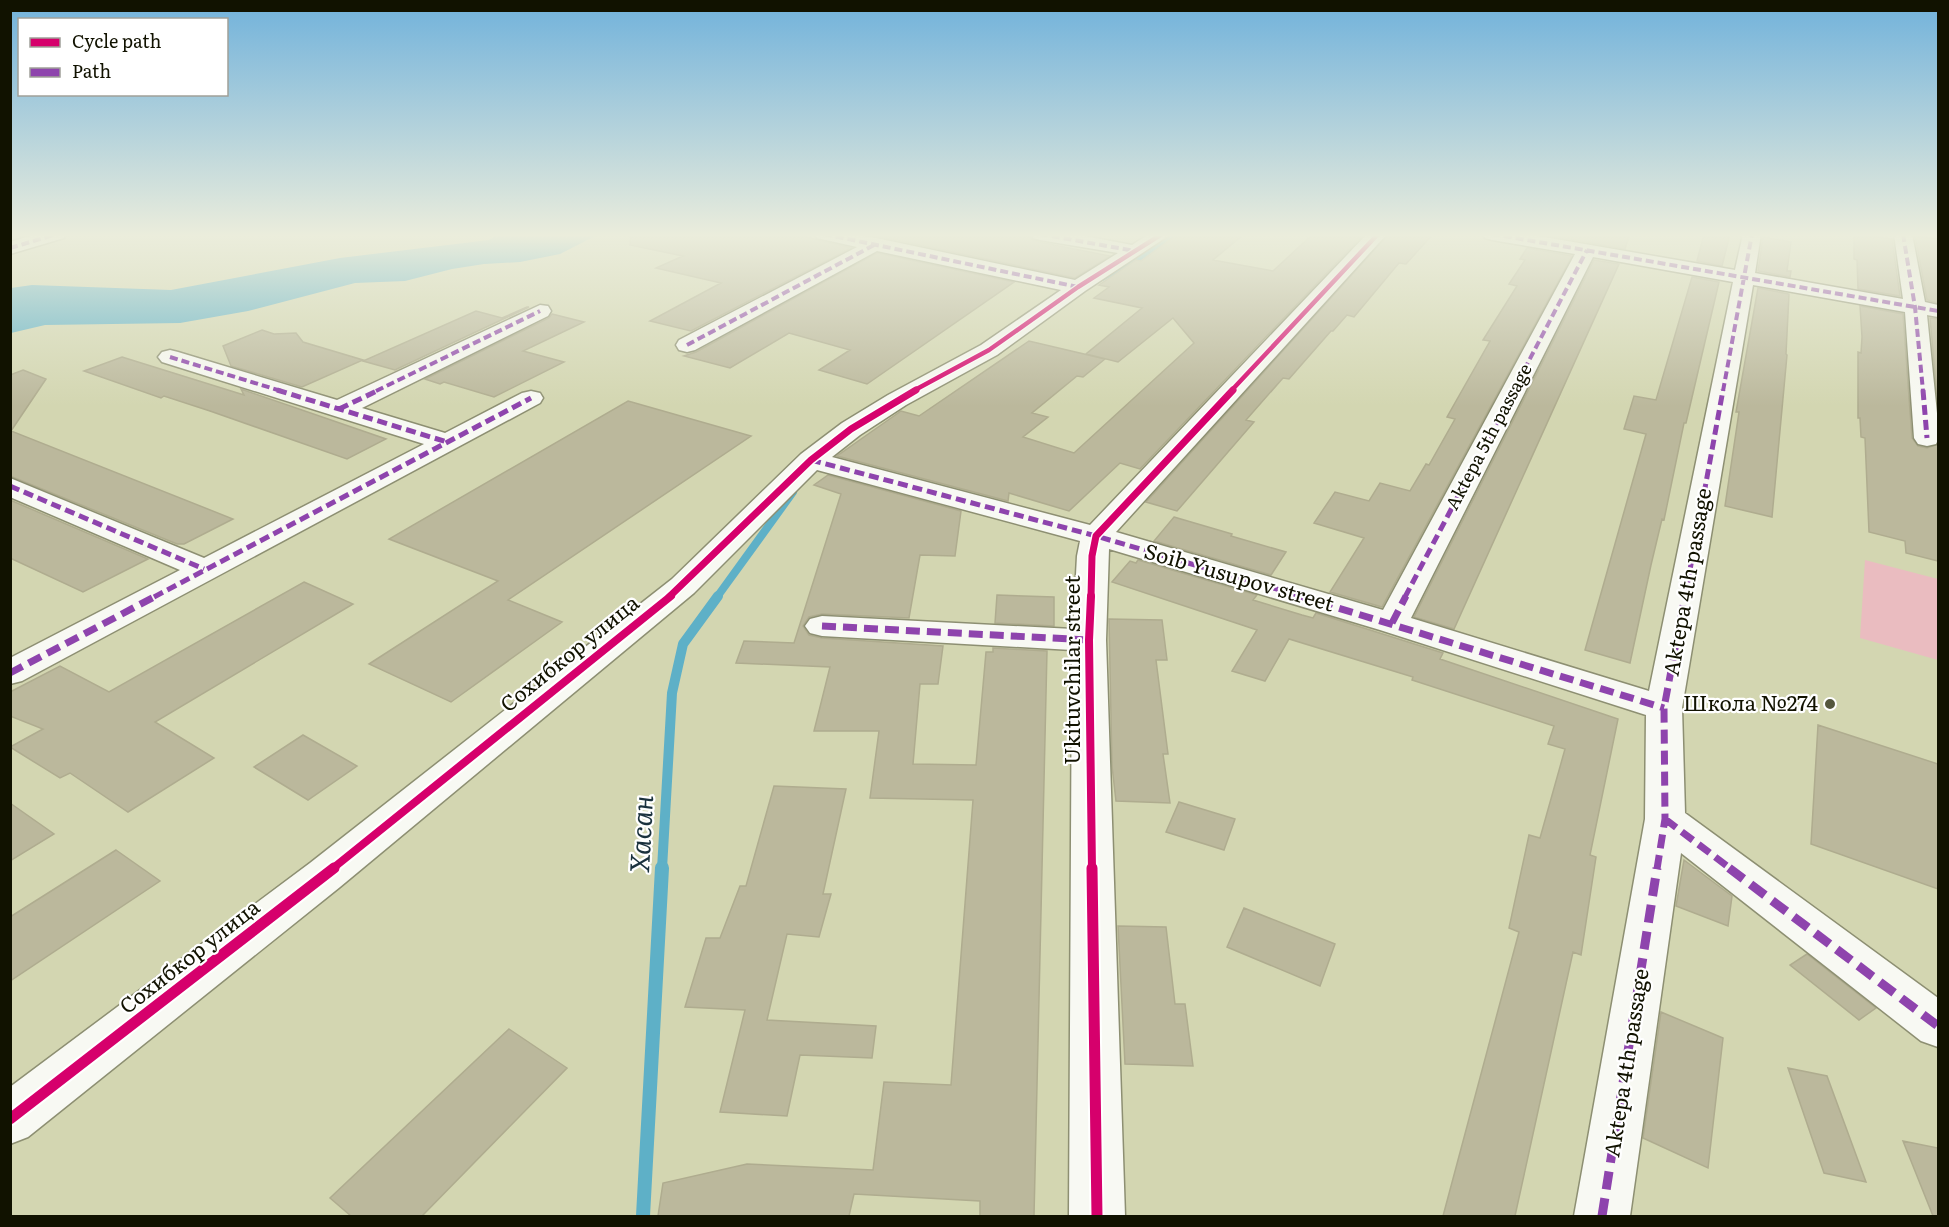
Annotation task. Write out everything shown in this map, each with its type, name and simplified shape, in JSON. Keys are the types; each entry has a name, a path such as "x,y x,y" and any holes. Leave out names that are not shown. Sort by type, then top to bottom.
{"street":[{"path":"687,345 788,291"},
{"name":"Сохибкор улица","path":"10,1119 325,875 683,586 811,460 851,429 897,400 989,350 1071,291"},
{"path":"1096,536 1325,291"},
{"name":"Aktepa 5th passage","path":"1392,623 1551,291"},
{"name":"Aktepa 4th passage","path":"1602,1216 1665,819 1664,708 1741,291"},
{"path":"1826,291 1938,310"},
{"path":"1913,291 1927,438"},
{"path":"339,409 540,311"},
{"path":"170,357 447,442"},
{"path":"10,673 531,398"},
{"name":"Soib Yusupov street","path":"811,460 1096,536 1392,623 1664,708"},
{"path":"10,486 204,569"},
{"name":"Ukituvchilar street","path":"1096,536 1092,556 1089,640 1097,1216"},
{"path":"822,626 1089,640"},
{"path":"1665,819 1938,1026"}],"shaded area":[{"path":"1865,560 1938,579 1938,660 1860,638"}],"water":[{"path":"11,291 323,291 248,311 180,323 45,325 11,333"}],"building":[{"path":"706,291 768,291 691,331 650,321"},
{"path":"807,291 1001,291 867,384 819,370 850,350 789,333 730,368 684,356 696,352"},
{"path":"1103,291 1309,291 1140,469 1120,463 1069,511 1009,493 1008,501 837,456 901,411 919,416 1029,341 1105,359 1083,377 1077,376 1032,413 1048,417 1023,437 1074,453 1194,343 1173,318 1118,362 1086,354 1142,308 1094,298"},
{"path":"1337,291 1375,291 1354,317 1347,315 1331,331 1289,379 1283,378 1246,420 1254,422 1177,511 1146,502"},
{"path":"1514,291 1553,291 1382,607 1330,592 1364,538 1314,523 1335,492 1369,501 1380,483 1410,491 1426,464 1429,465 1455,419 1447,417 1490,341 1483,340"},
{"path":"1578,291 1607,291 1454,629 1414,617"},
{"path":"1688,291 1717,291 1686,423 1684,423 1630,663 1585,650 1646,434 1624,429 1634,396 1656,400"},
{"path":"1757,291 1789,294 1787,355 1772,517 1725,506 1739,412 1736,412"},
{"path":"1872,291 1899,291 1900,296"},
{"path":"1925,291 1938,291 1938,303 1927,300"},
{"path":"1860,306 1903,314 1912,438 1918,446 1927,448 1938,444 1938,561 1906,553 1905,541 1869,532 1865,438 1861,437 1860,418 1858,418 1858,352 1861,353 1862,337"},
{"path":"529,307 395,370 363,361 476,311 502,318"},
{"path":"552,314 584,322 523,351 564,362 494,397 444,382 440,384 425,379 549,318"},
{"path":"1930,318 1938,319 1938,406"},
{"path":"262,330 274,334 296,333 303,342 363,360 302,387 231,366 223,346"},
{"path":"122,357 244,395 241,389 386,439 347,459 210,411 164,396 161,398 84,371"},
{"path":"23,370 46,379 11,431 233,519 184,544 177,544 10,476 10,375"},
{"path":"628,401 751,436 508,600 562,622 451,702 369,664 498,581 389,539"},
{"path":"828,475 961,511 955,556 920,555 909,618 822,614 809,617 803,626 809,635 822,638 943,646 938,684 920,684 913,764 976,765 986,652 993,652 993,648 1047,651 1034,1216 980,1216 980,1201 854,1194 849,1216 658,1216 663,1183 747,1164 873,1170 884,1082 951,1085 973,800 870,798 879,731 814,731 830,667 736,663 744,641 794,643 841,494 814,485"},
{"path":"10,500 148,559 83,592 10,558"},
{"path":"1174,517 1286,552 1271,575 1154,541"},
{"path":"1138,560 1257,595 1253,600 1302,615 1313,618 1316,613 1443,653 1440,659 1618,719 1590,855 1596,857 1581,955 1573,952 1515,1216 1443,1216 1519,932 1509,928 1529,835 1540,838 1565,749 1548,744 1554,726 1412,680 1413,677 1289,639 1265,681 1232,671 1257,630 1112,582 1130,561 1136,563"},
{"path":"304,582 353,604 155,722 214,758 128,812 70,773 60,778 10,747 43,729 10,716 10,692 60,666 109,692"},
{"path":"997,595 1054,597 1054,626 995,623"},
{"path":"1109,619 1162,620 1167,660 1156,660 1168,754 1163,754 1170,803 1116,801 1112,766"},
{"path":"1818,725 1938,764 1938,889 1811,844"},
{"path":"303,735 357,766 308,800 254,767"},
{"path":"774,786 846,789 823,894 831,894 819,937 787,934 767,1020 876,1026 872,1058 800,1055 787,1116 720,1112 745,1010 685,1007 706,938 720,938 740,886 746,886"},
{"path":"1179,802 1235,819 1224,850 1166,832"},
{"path":"10,803 54,834 10,861"},
{"path":"116,850 160,881 10,981 10,917"},
{"path":"1684,860 1732,896 1728,926 1676,906"},
{"path":"1244,908 1335,944 1320,986 1227,947"},
{"path":"1118,926 1166,927 1175,1004 1185,1004 1193,1066 1125,1064"},
{"path":"1807,954 1876,1008 1859,1020 1790,965"},
{"path":"1661,1012 1723,1038 1708,1168 1643,1138"},
{"path":"509,1029 567,1068 422,1216 351,1216 330,1198"},
{"path":"1788,1068 1827,1076 1866,1182 1824,1173"},
{"path":"1903,1141 1938,1148 1938,1216 1933,1216"}],"waterway":[{"name":"Хасан","path":"717,597 793,492"},
{"name":"Хасан","path":"662,869 672,693 683,644 718,596"},
{"name":"Хасан","path":"643,1216 662,868"}],"marked path":[{"path":"687,345 788,291"},
{"path":"1392,623 1565,291"},
{"path":"1602,1216 1665,819 1664,708 1741,291"},
{"path":"1824,291 1938,311"},
{"path":"1912,291 1927,438"},
{"path":"339,409 540,311"},
{"path":"170,357 447,442"},
{"path":"10,673 531,398"},
{"path":"811,460 1096,536 1392,623 1664,708"},
{"path":"10,486 204,569"},
{"path":"822,626 1089,640"},
{"path":"1665,819 1938,1026"}],"cycle path":[{"path":"10,1119 325,875 683,586 811,460 851,429 897,400 989,350 1072,291"},
{"path":"1097,1216 1089,640 1092,556 1096,536 1325,291"}],"place":[{"name":"Школа №274","path":"1830,704"}]}
